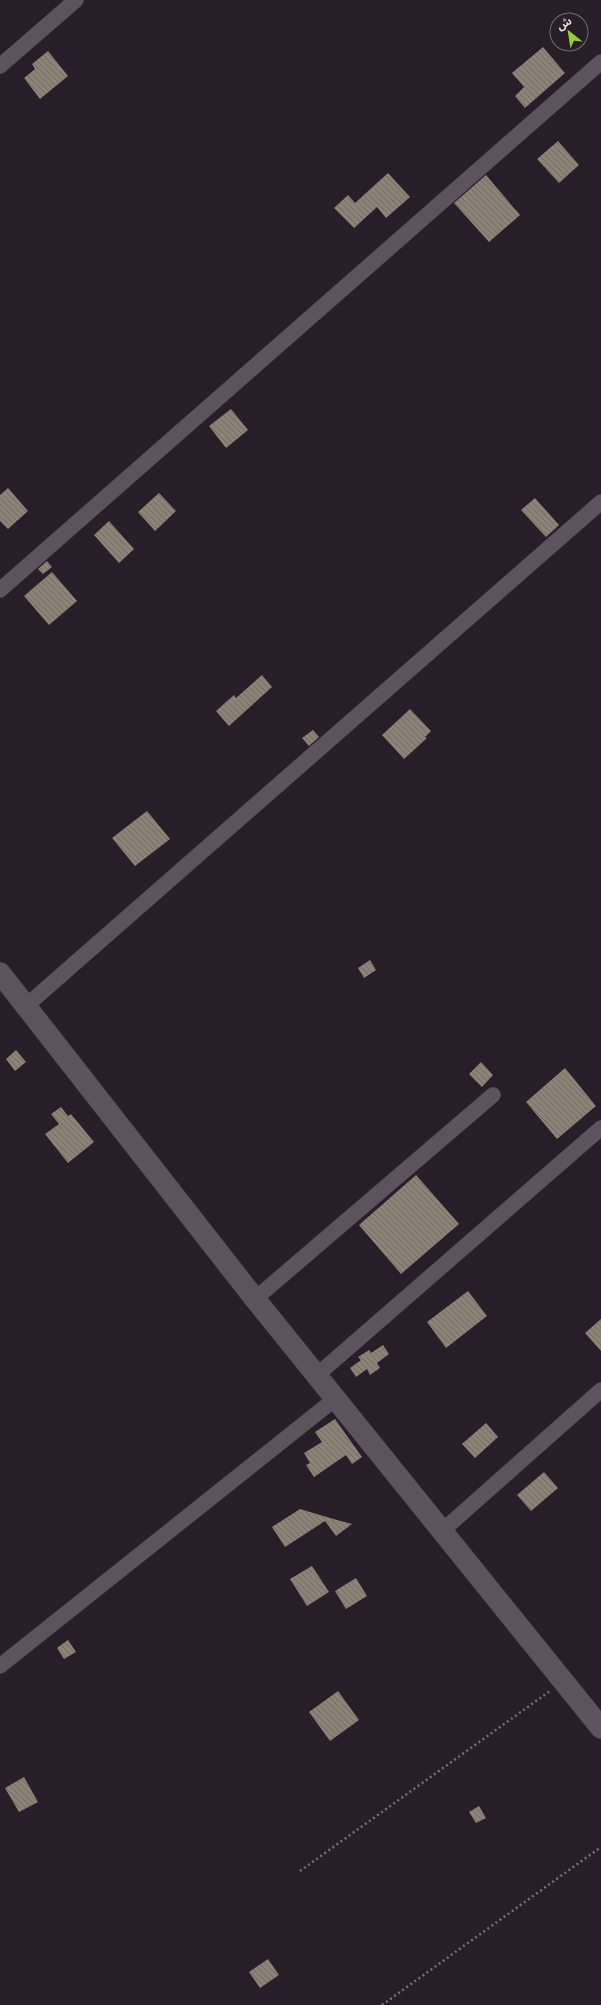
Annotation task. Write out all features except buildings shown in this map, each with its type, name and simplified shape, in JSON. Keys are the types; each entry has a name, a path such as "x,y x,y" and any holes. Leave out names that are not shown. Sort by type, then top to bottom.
{"street":[{"path":"0,66 76,0"},
{"path":"0,590 601,62"},
{"path":"26,1006 601,502"},
{"path":"0,973 316,1376 563,1681 598,1719"},
{"path":"255,1299 493,1095"},
{"path":"316,1376 601,1128"},
{"path":"442,1531 601,1390"},
{"path":"0,1666 335,1399"}],"path":[{"path":"300,1871 563,1681"},
{"path":"382,2005 601,1847"}]}
